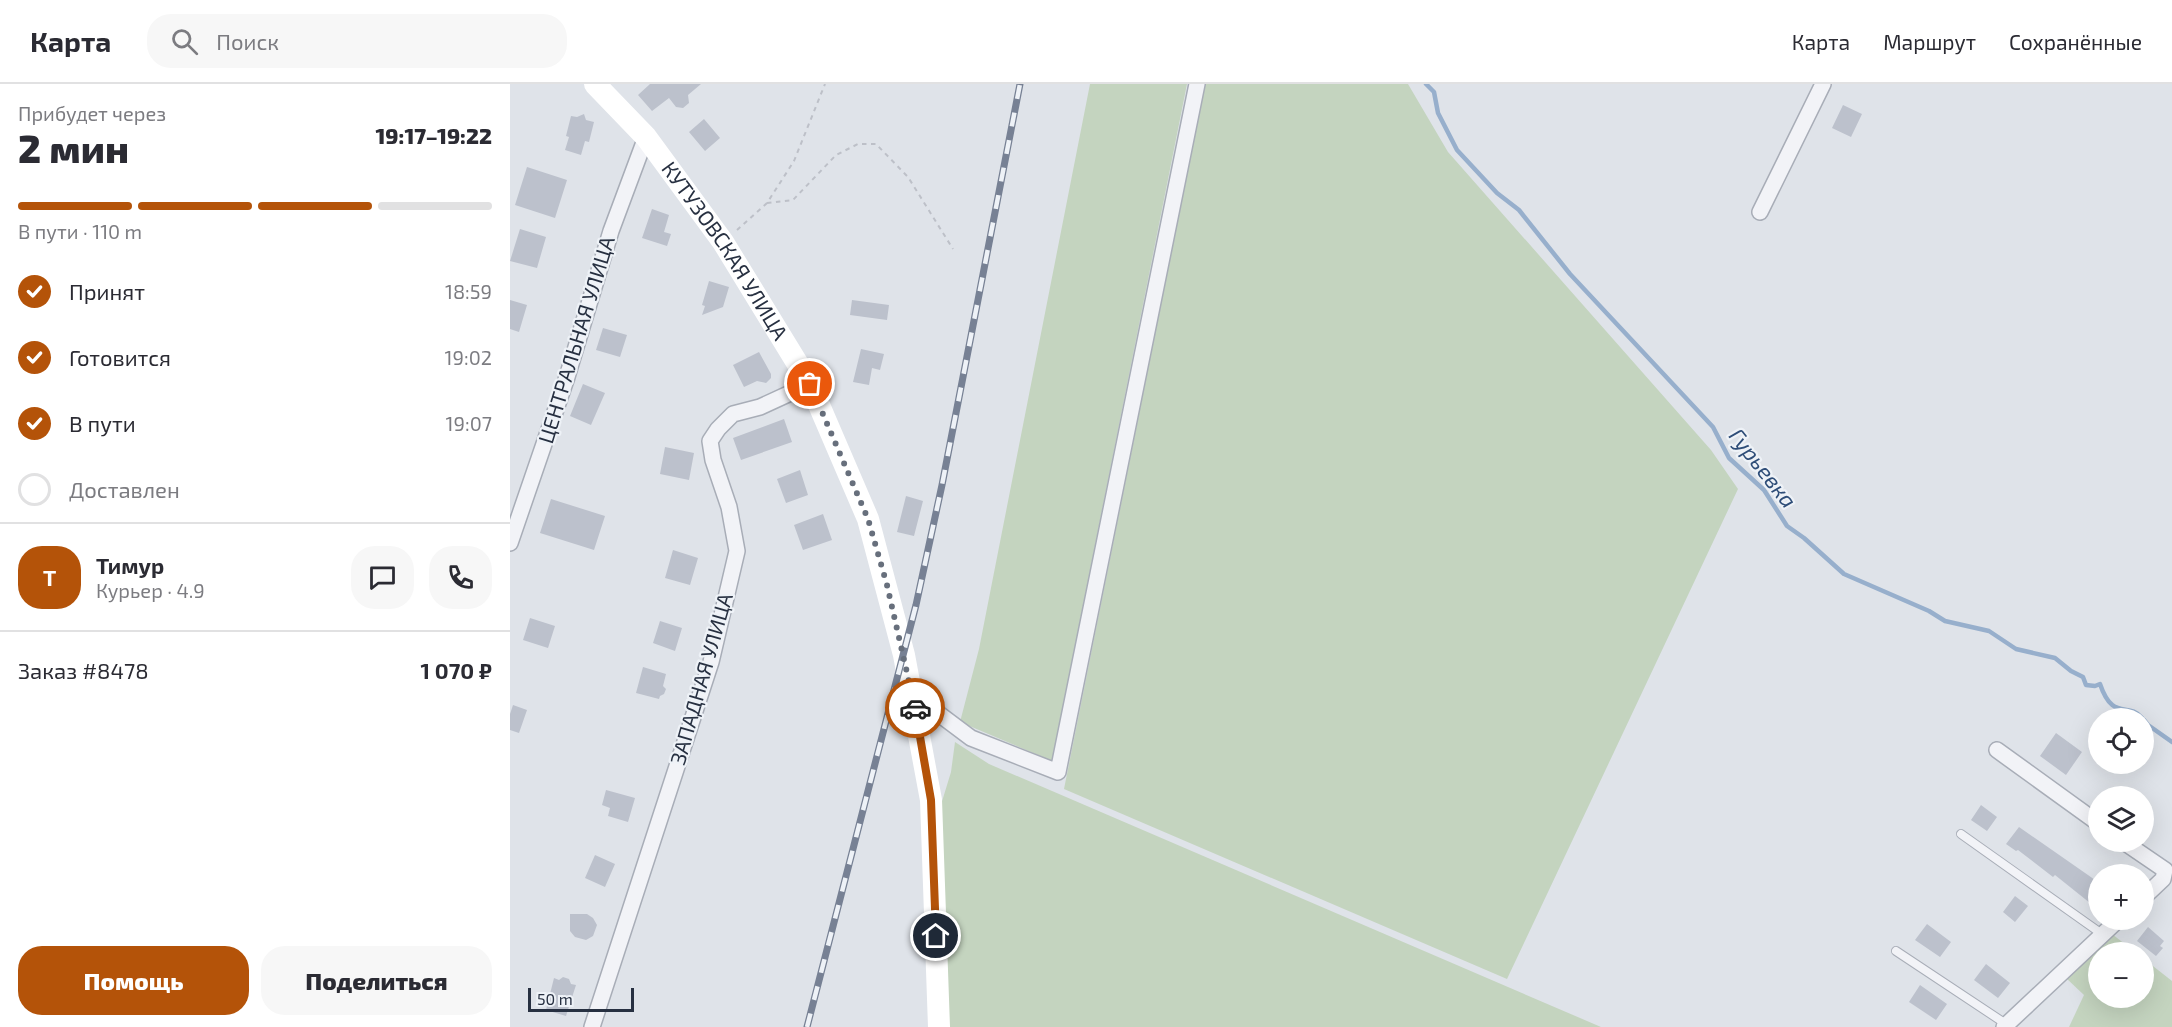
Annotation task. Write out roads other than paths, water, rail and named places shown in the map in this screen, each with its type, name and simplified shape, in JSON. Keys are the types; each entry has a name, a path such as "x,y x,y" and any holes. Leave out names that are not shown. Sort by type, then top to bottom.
{"street":[{"name":"КУТУЗОВСКАЯ УЛИЦА","path":"595,84 646,137 723,242 810,384 868,519 887,585 915,705 931,800 939,1027"},
{"path":"915,705 931,708 971,738 1058,772 1197,84"},
{"path":"1760,212 1823,84"},
{"name":"ЦЕНТРАЛЬНАЯ УЛИЦА","path":"510,543 567,377 610,231 646,137"},
{"name":"ЗАПАДНАЯ УЛИЦА","path":"592,1027 711,662 737,551 729,507 713,460 710,441 717,429 733,414 760,407 810,384"},
{"path":"1997,750 2088,816"},
{"path":"2138,852 2164,870 2163,879 2154,888"},
{"path":"2005,1026 2107,930"}],"lane":[{"path":"1961,834 2102,934"},
{"path":"1896,951 2005,1026"}],"waterway":[{"name":"Гурьевка","path":"1426,84 1434,92 1438,113 1457,150 1497,193 1519,210 1570,274 1713,427 1729,458 1764,490 1787,526 1844,574 1929,611 1945,621 1989,631 2016,649 2055,658 2083,677 2086,685 2100,684 2110,703 2118,708"},
{"name":"Гурьевка","path":"2154,729 2172,742"}],"railway":[{"path":"807,1027 916,605 942,485 1020,84"}]}
